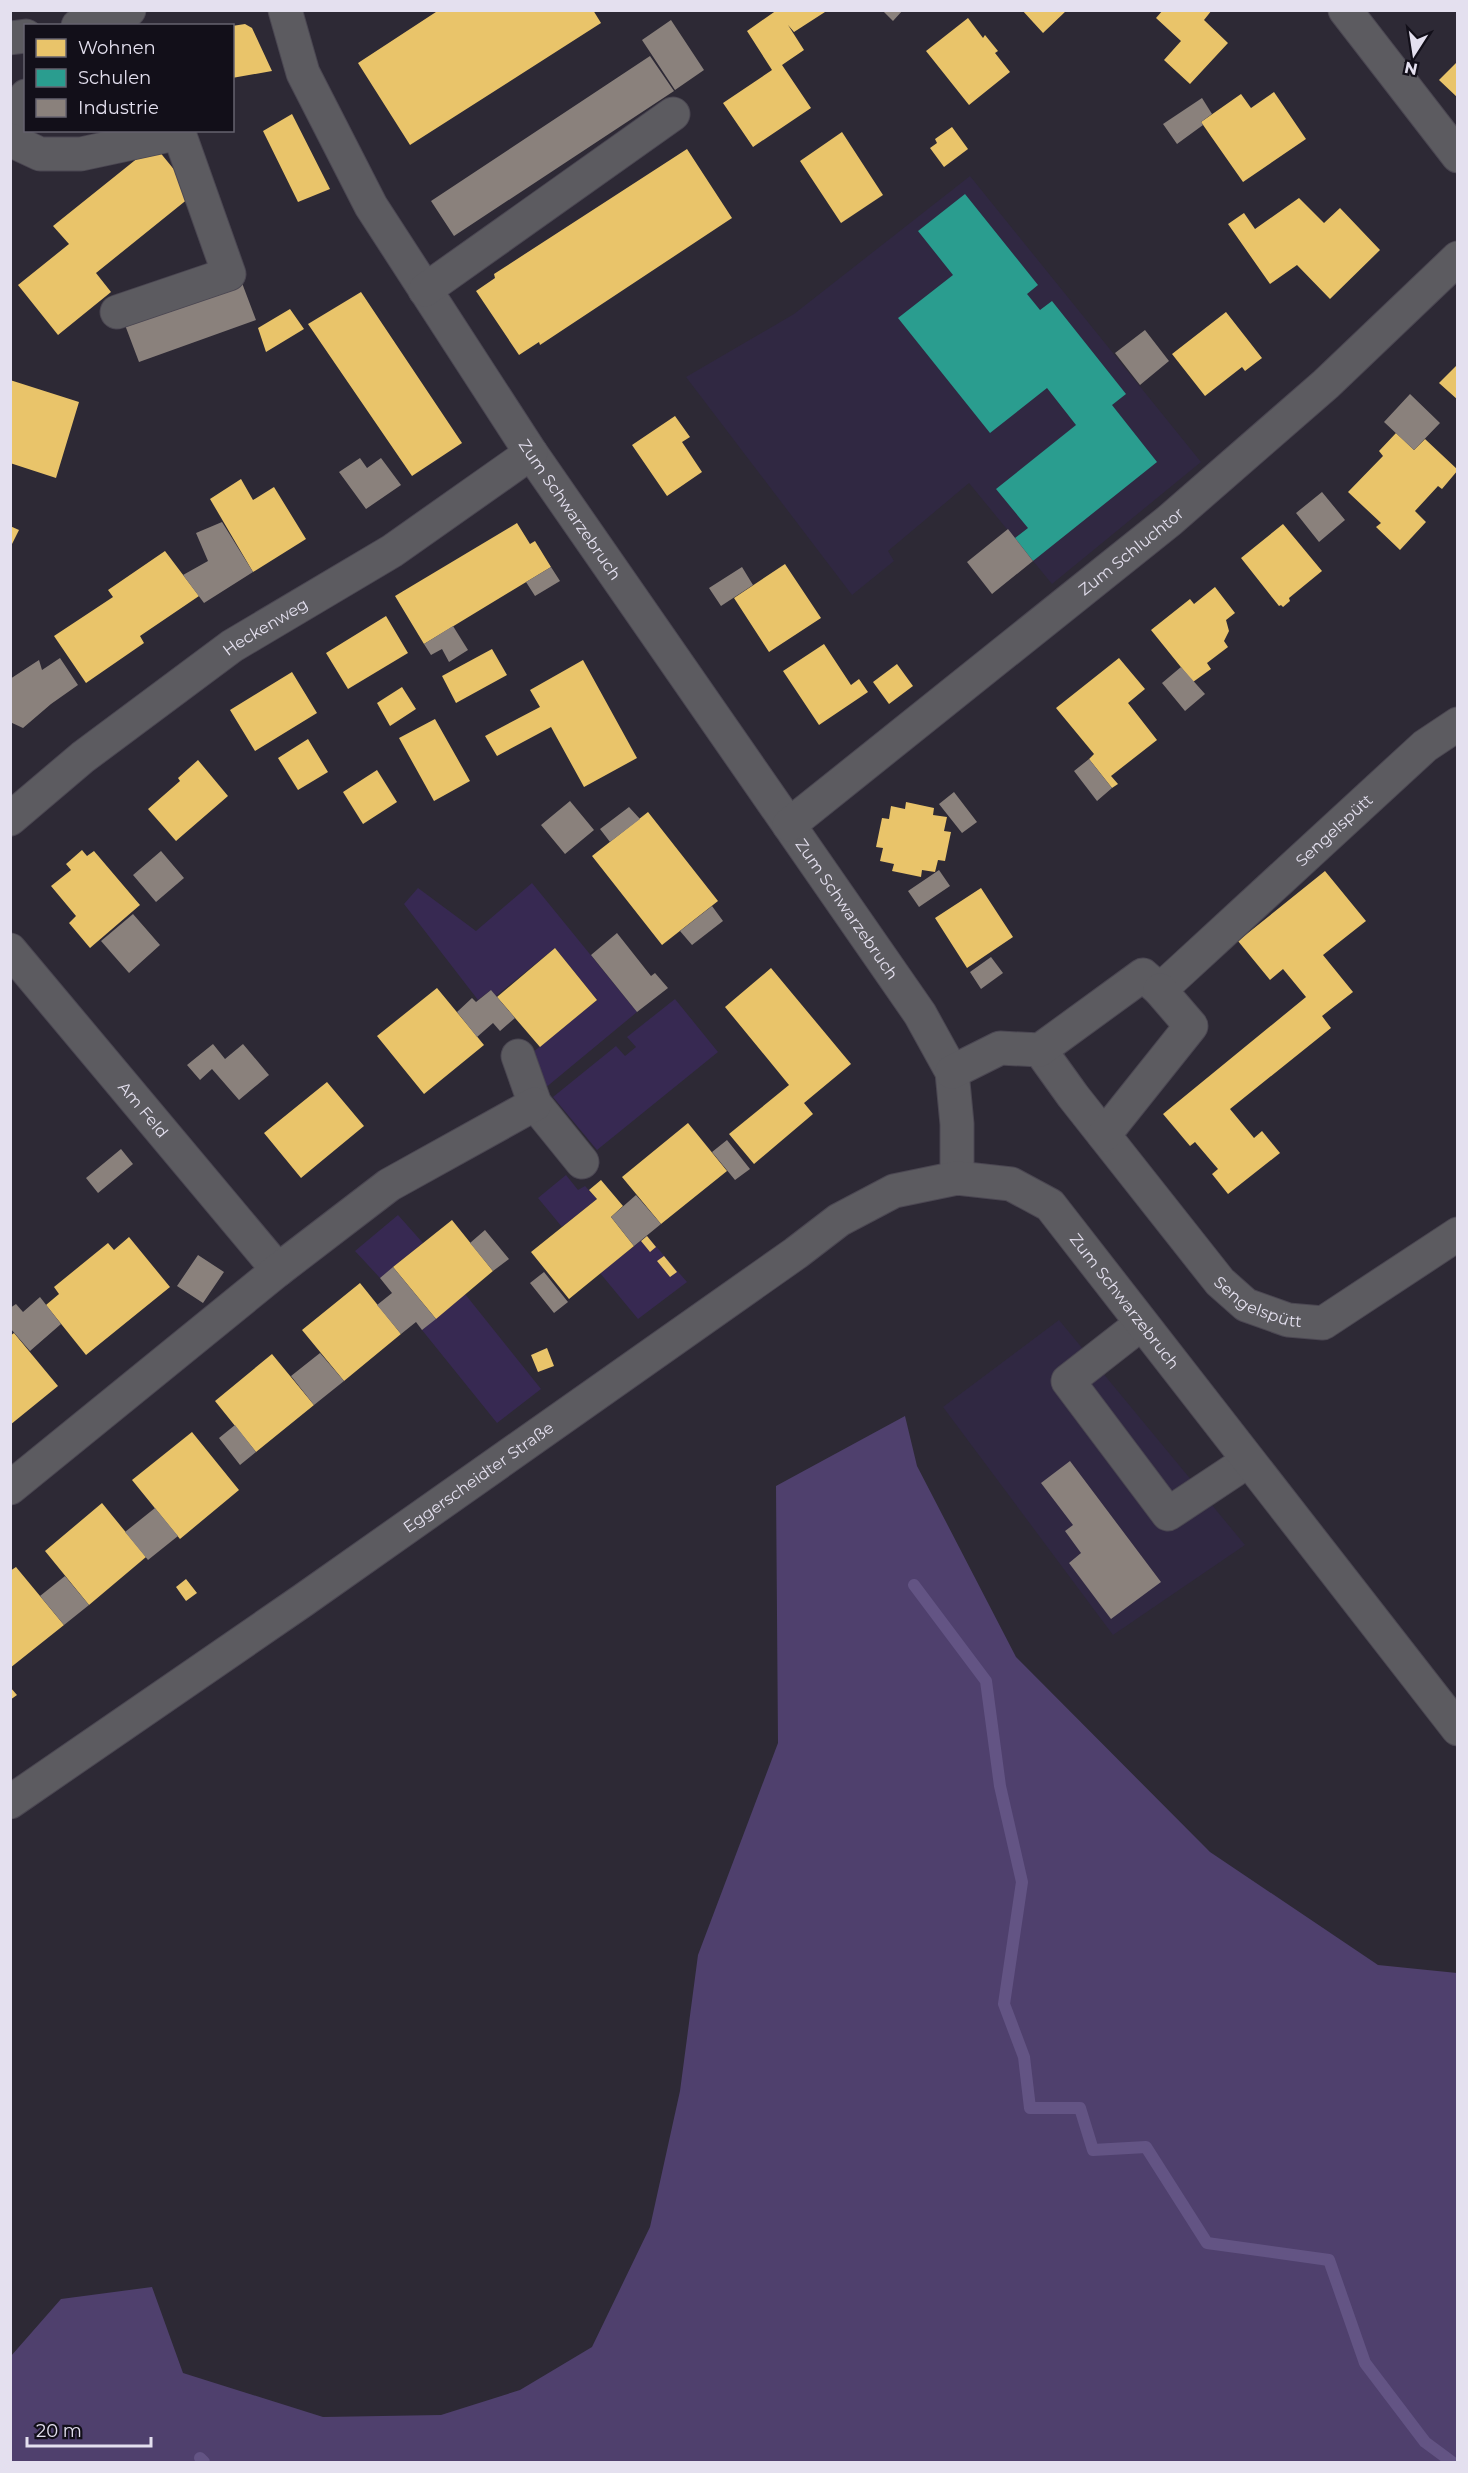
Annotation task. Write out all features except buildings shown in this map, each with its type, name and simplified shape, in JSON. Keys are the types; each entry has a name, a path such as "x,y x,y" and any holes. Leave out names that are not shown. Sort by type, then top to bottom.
{"street":[{"path":"84,24 129,10"},
{"name":"Zum Schwarzebruch","path":"285,10 303,73 371,206 531,453 920,1014 952,1072 957,1124 957,1178 1011,1184 1050,1205 1458,1729"},
{"path":"1345,10 1458,156"},
{"path":"10,131 24,100"},
{"path":"425,290 673,114"},
{"path":"10,140 40,154 81,154 178,133 229,274 117,312"},
{"name":"Zum Schluchtor","path":"789,825 1170,520 1326,384 1458,258"},
{"name":"Heckenweg","path":"10,819 83,757 232,646 392,551 531,453"},
{"name":"Sengelspütt","path":"1160,990 1425,746 1458,724"},
{"name":"Am Feld","path":"10,950 278,1270"},
{"path":"952,1072 1000,1048 1040,1050 1143,975 1160,990 1191,1026 1104,1135"},
{"name":"Sengelspütt","path":"1040,1050 1220,1282 1246,1305 1288,1320 1323,1323 1458,1234"},
{"path":"519,1056 535,1104 582,1162"},
{"path":"10,1488 278,1270 389,1185 535,1104"},
{"name":"Eggerscheidter Straße","path":"10,1802 490,1470 839,1220 894,1191 957,1178"},
{"path":"1141,1324 1068,1381 1168,1514 1248,1461"}],"shaded area":[{"path":"970,176 1201,462 1052,584 969,483 888,551 894,561 852,595 686,377 794,314"},
{"path":"532,883 637,1012 544,1089 522,1061 597,1000 555,948 496,996 491,990 478,1000 404,904 418,888 476,931"},
{"path":"675,999 718,1052 597,1150 553,1097 616,1046 625,1056 636,1047 627,1037"},
{"path":"566,1175 578,1190 585,1186 597,1199 562,1227 538,1198"},
{"path":"398,1215 423,1243 380,1278 355,1251"},
{"path":"647,1236 687,1282 638,1319 600,1273"},
{"path":"465,1294 541,1389 497,1423 422,1330"},
{"path":"1059,1320 1245,1545 1113,1635 943,1407"},
{"path":"905,1416 917,1466 1016,1657 1210,1852 1378,1965 1457,1973 1457,2462 11,2462 11,2356 61,2299 152,2287 183,2373 323,2417 441,2415 520,2390 592,2347 650,2227 680,2091 698,1955 778,1743 776,1486"}],"waterway":[{"path":"914,1585 986,1681 1000,1786 1022,1882 1004,2004 1024,2057 1030,2108 1080,2108 1093,2150 1146,2147 1207,2243 1329,2260 1365,2363 1425,2442 1452,2462"},
{"path":"200,2458 204,2462"}]}
